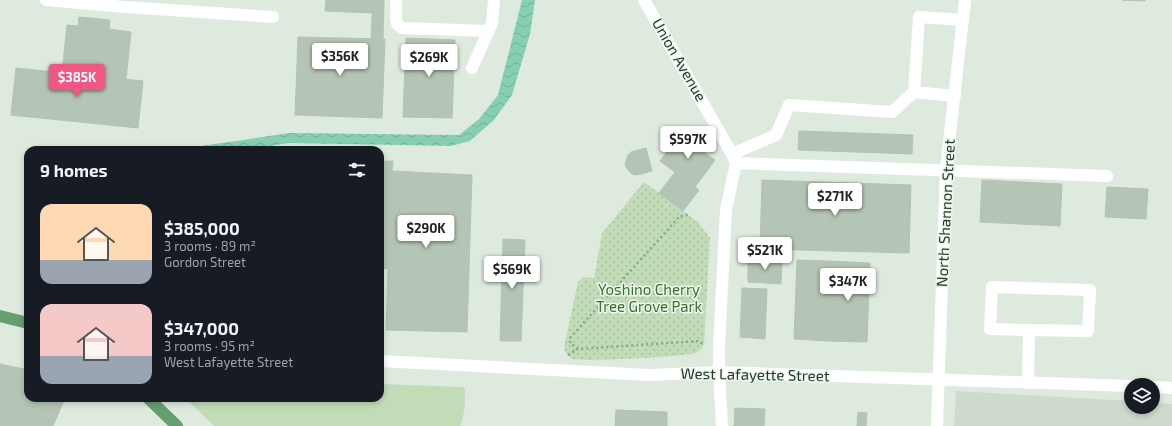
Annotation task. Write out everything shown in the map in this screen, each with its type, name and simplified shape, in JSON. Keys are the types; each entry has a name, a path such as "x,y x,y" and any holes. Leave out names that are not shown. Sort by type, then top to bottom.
{"main road":[{"path":"0,316 24,322"},
{"path":"152,402 177,426"}],"street":[{"path":"46,0 125,4 273,17"},
{"path":"396,0 397,24 402,28 489,31"},
{"path":"472,68 492,23 494,0"},
{"name":"Union Avenue","path":"644,0 734,158"},
{"name":"North Shannon Street","path":"937,426 940,379 946,170 965,0"},
{"path":"734,158 776,135 789,105 892,112 914,92 919,17 963,20"},
{"path":"914,92 955,96"},
{"path":"734,158 946,170 1107,176"},
{"path":"722,426 719,372 726,210 734,158"},
{"path":"992,287 1090,290 1088,331 1030,330 990,329 992,287"},
{"path":"1028,383 1030,330"},
{"name":"West Lafayette Street","path":"384,361 650,375 719,372 1124,386"},
{"path":"1160,387 1172,388"}],"path":[{"path":"578,349 570,343 570,338 680,216 688,215"},
{"path":"568,355 578,349 698,341 704,345"}],"shaded area":[{"path":"956,391 1124,401 1124,414 1160,414 1160,403 1172,404 1172,426 954,426"}],"green space":[{"name":"Yoshino Cherry Tree Grove Park","path":"644,182 698,222 710,238 704,345 698,352 687,355 611,359 572,359 566,354 564,347 578,282 584,277 594,278 602,233"},
{"path":"384,384 463,387 465,390 465,404 460,426 214,426 189,402 384,402"}],"water":[{"path":"522,0 535,0 530,34 512,95 494,120 470,141 451,146 289,143 270,146 201,146 289,133 459,135 479,119 498,95"}],"building":[{"path":"326,0 373,0 372,13 325,11"},
{"path":"373,0 384,0 383,39 371,39"},
{"path":"1122,0 1145,0 1145,1"},
{"path":"79,17 110,20 109,29 131,32 126,79 62,73 67,25 78,26"},
{"path":"298,37 385,39 382,118 295,115"},
{"path":"406,38 455,40 452,118 403,117"},
{"path":"16,68 143,81 138,128 11,115"},
{"path":"683,131 698,142 695,146 715,160 695,187 660,161"},
{"path":"799,131 913,135 912,154 798,150"},
{"path":"646,148 652,171 637,175 632,174 625,165 628,155 631,152"},
{"path":"384,161 393,161 392,171 472,175 467,332 386,330 388,269 384,268"},
{"path":"675,172 699,190 683,211 659,193"},
{"path":"762,180 911,185 909,253 760,249"},
{"path":"982,180 1062,184 1060,226 980,222"},
{"path":"1107,187 1148,189 1146,219 1105,217"},
{"path":"503,239 525,240 521,341 500,341"},
{"path":"748,258 782,260 781,284 748,282"},
{"path":"797,260 828,261 826,341 794,339"},
{"path":"828,261 870,263 867,342 826,341"},
{"path":"742,288 767,289 765,339 740,337"},
{"path":"0,364 24,369 24,402 63,402 53,426 0,426"},
{"path":"735,408 765,409 764,426 734,426"},
{"path":"616,410 667,412 667,426 615,426"},
{"path":"858,412 867,413 866,426 857,426"}]}
